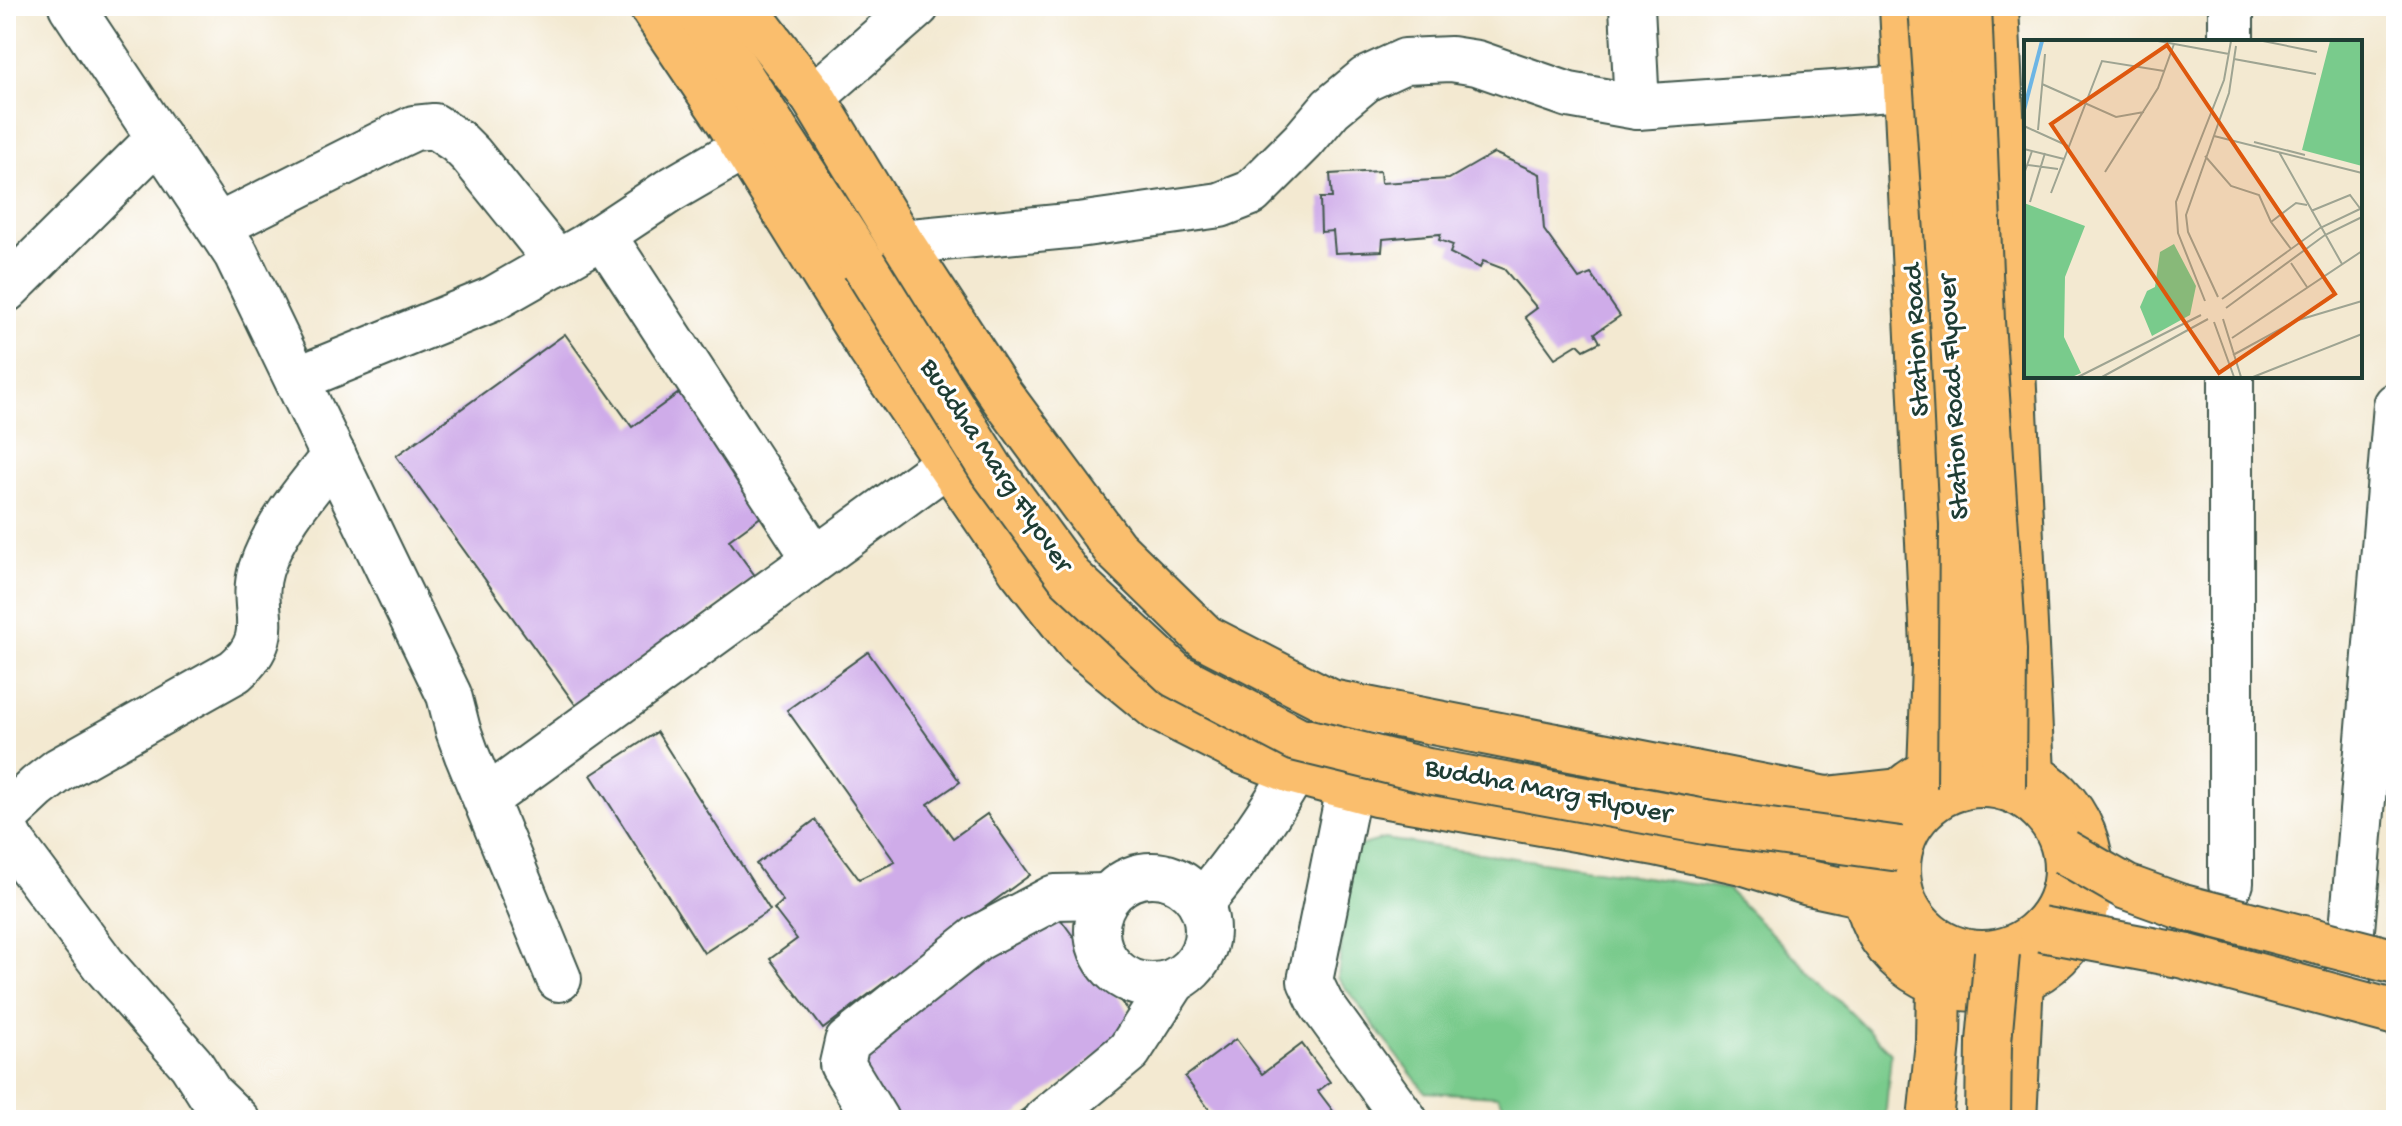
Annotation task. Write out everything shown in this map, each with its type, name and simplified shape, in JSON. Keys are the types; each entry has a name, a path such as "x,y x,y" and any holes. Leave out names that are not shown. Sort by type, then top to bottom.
{"main road":[{"path":"651,6 745,147 870,349 1021,570 1080,645 1158,709 1241,751 1294,772 1349,787 1656,843 1865,895"},
{"name":"Buddha Marg Flyover","path":"695,6 991,469 1070,577 1175,675 1297,739 1428,771 1705,822 1900,849"},
{"path":"743,6 805,86 901,242 1001,395 1115,549 1205,637 1331,702 1826,799 1965,782 2061,796 2081,826 2091,862 2085,914 2076,933 2052,961 1981,967 1919,973 1901,961 1878,931 1865,895 1864,858 1876,822 1965,782 2024,796 2043,811 2057,830 2065,852 2066,876 2061,899 2052,916 2020,945 1981,967 1938,1042 1930,1120"},
{"name":"Station Road","path":"1902,6 1934,666 1965,782"},
{"name":"Station Road Flyover","path":"1931,6 1950,274 1962,525 1965,782"},
{"name":"Station Road Flyover","path":"1965,782 2004,650 1982,321 1969,6"},
{"path":"1965,782 2014,154 1996,6"},
{"path":"1965,782 1922,811 1908,828 1900,849 1898,877 1905,903 1920,927 1981,967 2014,1120"},
{"path":"2065,852 2126,887 2395,988"},
{"path":"2041,929 2184,956 2395,988"},
{"path":"1958,1120 1981,967"},
{"path":"1981,967 1989,1042 1988,1120"}],"street":[{"path":"71,6 236,254 449,695 458,730 559,979"},
{"path":"805,86 873,6"},
{"path":"805,86 917,6"},
{"path":"1632,6 1637,107"},
{"path":"2231,6 2231,40"},
{"path":"901,242 1078,225 1220,205 1251,193 1331,108 1366,79 1405,61 1451,59 1477,63 1569,95 1637,107 1905,88"},
{"path":"218,226 414,128 434,126 471,155 558,263"},
{"path":"6,290 159,138"},
{"path":"297,379 493,299 558,263 669,191 745,147"},
{"path":"603,235 815,559"},
{"path":"2231,378 2231,883"},
{"path":"2348,978 2396,405"},
{"path":"6,816 59,770 235,671 248,660 256,646 260,628 258,590 272,543 290,513 334,456"},
{"path":"486,799 948,463"},
{"path":"1365,709 1310,981 1321,1004 1405,1120"},
{"path":"1201,904 1269,815 1294,772"},
{"path":"6,830 103,964 191,1064 220,1115"},
{"path":"1157,874 1175,879 1190,889 1201,904 1207,921 1207,939 1201,957 1190,971 1174,981 1157,986 1138,985 1121,977 1108,965 1099,949 1096,930 1099,912 1108,896 1122,883 1138,876 1157,874"},
{"path":"876,1120 842,1064 847,1042 978,938 1055,897 1108,896"},
{"path":"2085,914 2395,988"},
{"path":"1045,1120 1129,1051 1174,981"}],"green space":[{"path":"1384,839 1727,889 1891,1053 1885,1120 1516,1120 1497,1096 1425,1092 1338,978 1351,848"}],"building":[{"path":"1494,153 1540,174 1544,230 1579,279 1591,274 1620,316 1595,333 1600,342 1584,350 1578,344 1555,358 1525,317 1537,308 1504,269 1483,261 1480,268 1450,253 1453,245 1439,240 1441,234 1383,239 1382,251 1335,253 1333,231 1321,232 1320,198 1332,198 1330,174 1380,171 1381,183 1449,179"},
{"path":"565,334 632,427 690,385 777,505 729,540 756,577 577,707 396,456"},
{"path":"868,652 960,782 928,804 953,838 987,814 1030,875 948,934 956,945 903,983 893,976 823,1029 770,959 797,939 774,909 783,901 756,864 815,820 859,879 895,862 787,710"},
{"path":"657,732 770,910 704,953 591,775"},
{"path":"1051,906 1138,1025 1009,1120 893,1120 847,1056"},
{"path":"1236,1039 1262,1074 1302,1044 1330,1082 1318,1091 1340,1120 1209,1120 1214,1116 1185,1077"}]}
